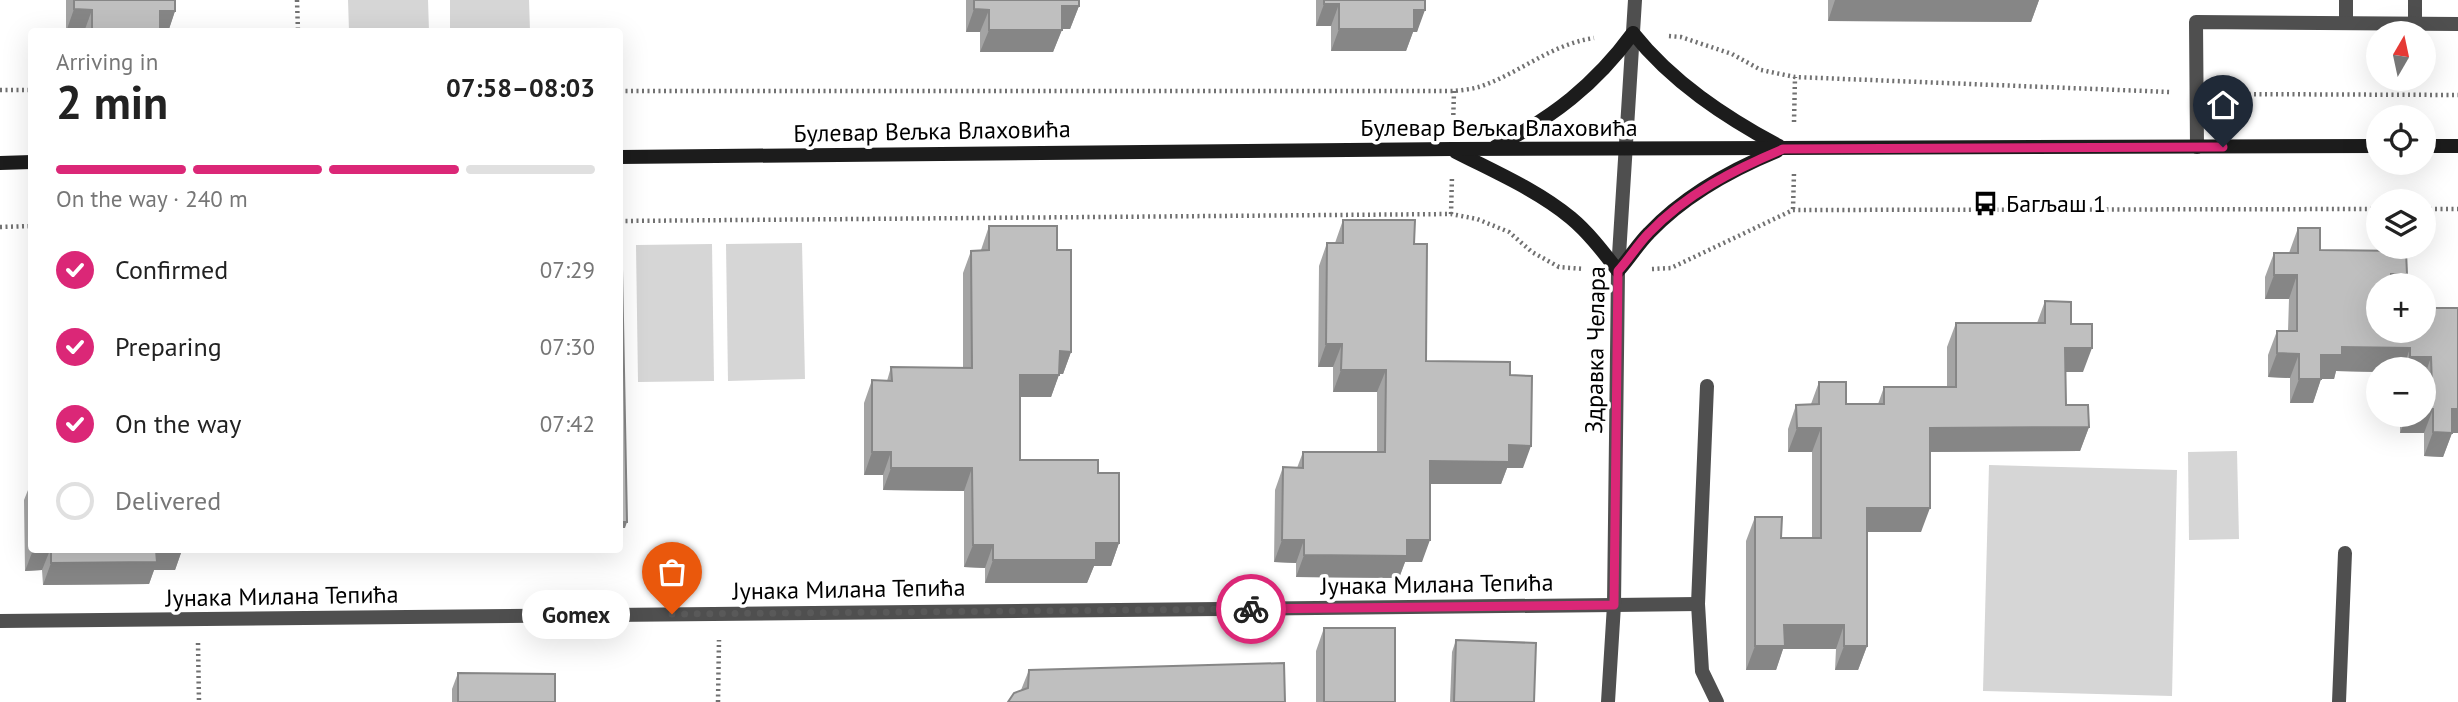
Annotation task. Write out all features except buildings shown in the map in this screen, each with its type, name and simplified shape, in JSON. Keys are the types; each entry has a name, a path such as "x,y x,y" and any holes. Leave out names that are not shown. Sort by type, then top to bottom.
{"main road":[{"path":"1490,149 1527,131 1558,111 1614,59 1633,33 1649,54 1705,101 1783,149"},
{"name":"Булевар Вељка Влаховића","path":"623,157 1452,149 2366,146"},
{"path":"2436,146 2458,146"},
{"path":"1452,149 1530,190 1571,218 1596,243 1618,271 1649,232 1680,205 1721,178 1783,149"},
{"path":"0,163 28,162"}],"street":[{"name":"Здравка Челара","path":"1608,702 1614,605 1618,271 1635,0"},
{"path":"2346,0 2346,23"},
{"path":"2415,0 2416,21"},
{"path":"2197,147 2196,22 2366,23"},
{"path":"2436,24 2458,24"},
{"path":"1707,386 1698,604 1702,671 1717,702"},
{"path":"2339,702 2345,553"},
{"name":"Јунака Милана Тепића","path":"0,621 1698,604"}],"path":[{"path":"297,0 298,28"},
{"path":"623,91 1454,92 1480,87 1518,70 1549,51 1582,40 1633,33 1681,37 1732,54 1761,70 1794,77 2197,93 2458,95"},
{"path":"0,90 28,90"},
{"path":"623,221 1451,214 1477,219 1509,232 1532,252 1559,267 1618,271 1671,268 1793,210 2366,209"},
{"path":"2436,209 2458,209"},
{"path":"0,227 28,226"},
{"path":"718,702 719,614"},
{"path":"198,619 199,702"}],"shaded area":[{"path":"348,0 428,0 429,28 349,28"},
{"path":"450,0 529,0 530,28 450,28"},
{"path":"802,243 805,379 728,381 726,244"},
{"path":"712,244 714,381 638,382 636,245"},
{"path":"2237,451 2239,539 2189,540 2188,452"},
{"path":"1989,465 2177,470 2172,696 1983,691"}],"way so far":[{"path":"672,614 1251,609"}],"place":[{"name":"Багљаш 1","path":"1986,203"},
{"name":"Gomex","path":"672,614"}],"route":[{"path":"1251,609 1614,605 1618,271 1649,232 1680,205 1712,183 1749,163 1783,149 2223,147"}]}
